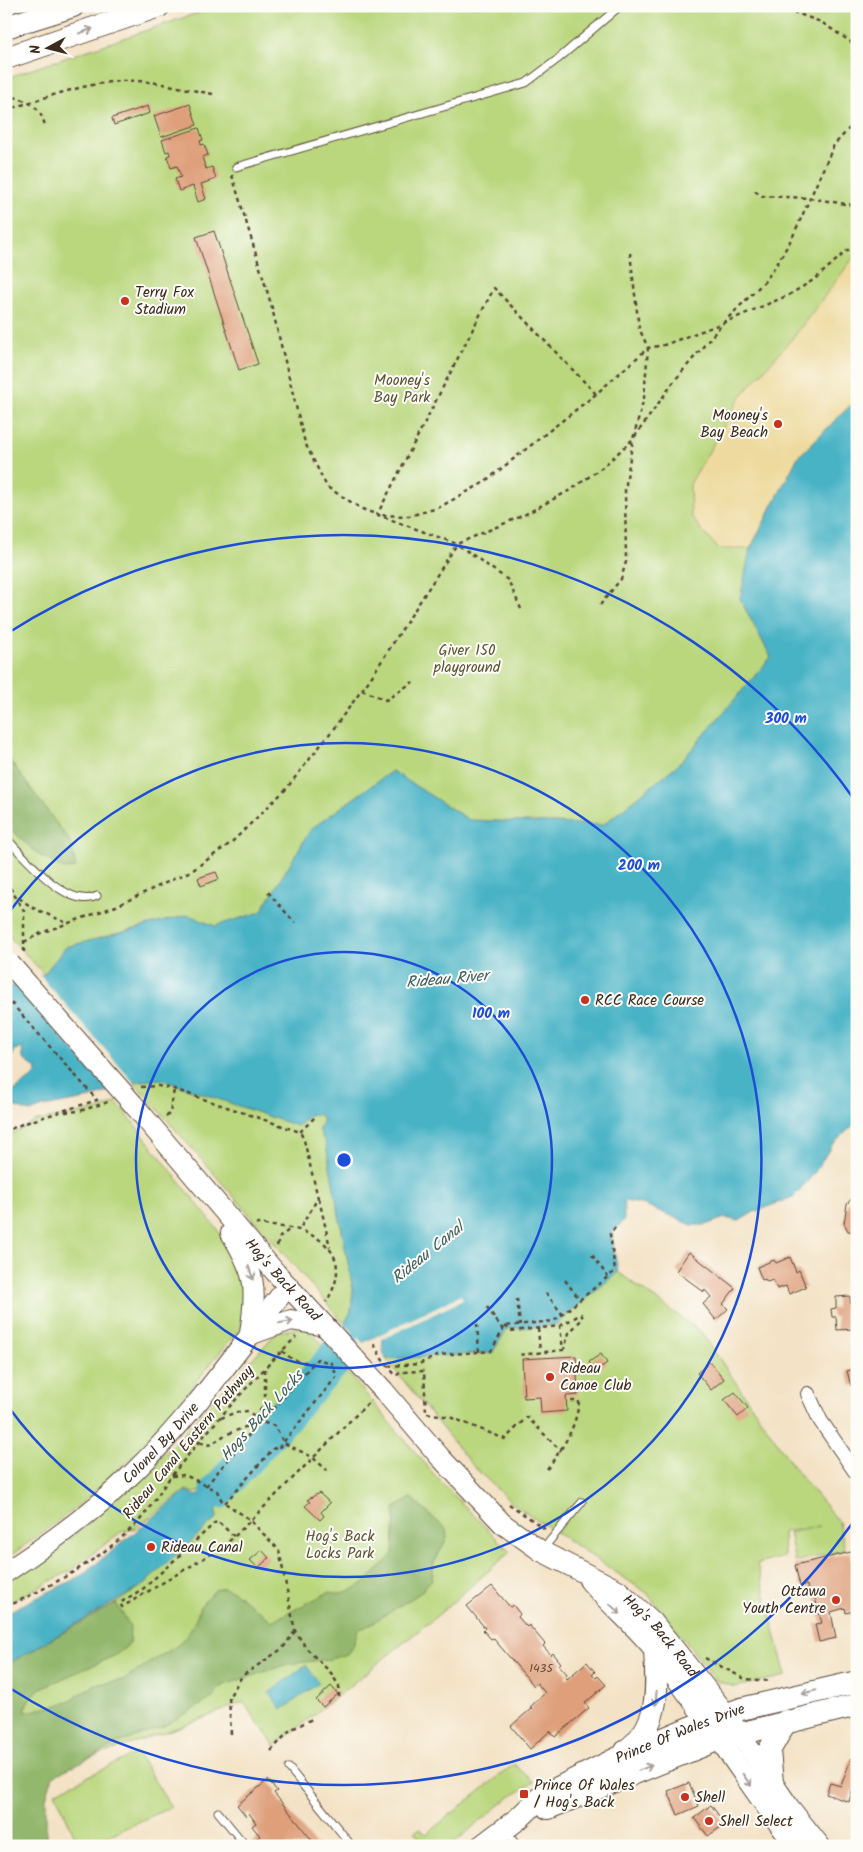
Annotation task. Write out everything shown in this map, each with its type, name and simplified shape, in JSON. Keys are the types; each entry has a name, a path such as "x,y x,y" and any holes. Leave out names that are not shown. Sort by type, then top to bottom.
{"main road":[{"path":"6,27 73,6"},
{"path":"6,58 158,6"},
{"name":"Hog's Back Road","path":"14,962 137,1096 202,1185 288,1286 325,1326 378,1395 504,1524 541,1551 618,1590 653,1622 716,1717"},
{"path":"202,1185 243,1253 254,1281 256,1298 250,1335 291,1320 325,1326"},
{"name":"Colonel By Drive","path":"6,1572 52,1542 136,1471 179,1422 288,1286"},
{"name":"Hog's Back Road","path":"582,1573 716,1717"},
{"path":"616,1759 639,1741 653,1715 657,1698 655,1650"},
{"name":"Prince Of Wales Drive","path":"513,1831 542,1796 616,1759 716,1717 763,1703 857,1682"},
{"name":"Prince Of Wales Drive","path":"482,1846 729,1736 857,1705"},
{"path":"716,1717 729,1736 770,1812 796,1846"},
{"path":"772,1782 769,1751 786,1722"},
{"path":"729,1736 772,1782 820,1846"}],"street":[{"path":"808,1394 820,1420 857,1474"}],"lane":[{"path":"236,166 526,83 558,59 620,6"},
{"path":"6,838 67,894 86,900 97,896"},
{"path":"541,1551 582,1502"},
{"path":"289,1768 352,1846"},
{"path":"218,1812 246,1846"}],"path":[{"path":"793,12 821,22 857,46"},
{"path":"6,110 31,102 121,81 147,81 213,94"},
{"path":"6,94 31,102 41,110 46,128"},
{"path":"24,942 116,906 193,870 232,842 286,789 362,690 458,544 524,515 572,489 604,466 633,439 676,380 723,323 766,280 778,264 834,145 857,120"},
{"path":"236,166 232,177 271,304 305,443 327,487 376,515 458,544 508,580 521,609"},
{"path":"755,192 762,196 810,198 857,206"},
{"path":"376,515 409,516 438,508 483,483 596,394 648,348 664,345 723,323 789,295 814,279 857,242"},
{"path":"600,605 621,579 626,562 624,500 633,439 644,398 648,348 638,319 630,253"},
{"path":"376,515 494,288 596,394"},
{"path":"362,690 386,700 413,682"},
{"path":"6,881 18,898 24,911 24,942 14,962"},
{"path":"268,892 295,923"},
{"path":"18,898 60,921 69,923"},
{"path":"6,997 97,1100 6,1131"},
{"path":"137,1096 158,1086 174,1089 300,1132 304,1140 330,1247 335,1260 337,1274 334,1289 326,1302"},
{"path":"170,1113 174,1089"},
{"path":"61,1112 80,1111 111,1101"},
{"path":"300,1132 315,1117"},
{"path":"299,1230 318,1198"},
{"path":"252,1222 299,1230 330,1247"},
{"path":"388,1366 419,1364 439,1355 491,1351 505,1326 552,1321 615,1271 610,1234 617,1225"},
{"path":"280,1251 276,1245 280,1237 290,1229"},
{"path":"592,1255 608,1277"},
{"path":"565,1280 580,1300"},
{"path":"546,1293 562,1314"},
{"path":"516,1299 520,1324"},
{"path":"487,1307 502,1330"},
{"path":"505,1326 511,1331 560,1326 581,1314 583,1318 569,1334 563,1350"},
{"path":"552,1321 553,1327"},
{"path":"477,1324 479,1352"},
{"path":"560,1326 563,1350"},
{"path":"538,1328 540,1353"},
{"name":"Rideau Canal Eastern Pathway","path":"6,1607 75,1572 139,1520 219,1419 299,1334"},
{"path":"374,1344 396,1376 401,1372 424,1371 427,1413 450,1417 505,1439 527,1417 560,1451"},
{"path":"519,1355 563,1350"},
{"path":"282,1351 293,1360 314,1364"},
{"path":"224,1502 274,1448 277,1450 337,1376 331,1363 317,1359 273,1410 266,1412 260,1420"},
{"path":"200,1442 207,1445 212,1444 225,1435 248,1426 265,1404 265,1368"},
{"path":"234,1536 217,1521 144,1588 120,1604 122,1608 216,1550 234,1536 249,1519 378,1395"},
{"path":"547,1469 567,1442 577,1417 579,1401 571,1401"},
{"path":"219,1419 244,1411 256,1416 260,1420 275,1426 283,1442 312,1458 327,1470"},
{"path":"205,1486 252,1431 248,1426"},
{"path":"172,1476 185,1475 217,1491 224,1502 249,1519 279,1550 295,1631 307,1649 331,1673 338,1686 339,1697"},
{"path":"852,1611 856,1647"},
{"path":"231,1734 228,1697 242,1676 283,1648 295,1631"},
{"path":"705,1658 724,1670 745,1678 770,1681"},
{"path":"271,1751 290,1730 312,1718"}],"green space":[{"name":"Mooney's Bay Park","path":"218,6 857,6 857,399 798,457 740,599 771,657 681,762 603,825 469,820 392,771 311,829 261,912 215,926 188,915 66,947 44,974 6,933 6,78"},
{"path":"6,755 71,843 76,868 64,869 39,855 6,825"},
{"path":"160,1079 297,1126 313,1113 318,1113 322,1117 322,1125 319,1129 326,1145 353,1290 351,1311 345,1324 134,1082"},
{"path":"117,1102 228,1243 249,1283 242,1326 136,1454 77,1507 6,1559 6,1137 37,1121 98,1110"},
{"name":"Rideau Canoe Club","path":"618,1272 701,1332 798,1473 839,1522 845,1550 795,1562 789,1533 820,1526 783,1532 784,1557 757,1564 786,1676 735,1687 717,1681 647,1593 512,1503 472,1465 386,1359 492,1353 507,1329 555,1325"},
{"path":"298,1328 308,1329 326,1348 270,1409 199,1492 195,1493 186,1490 136,1528 121,1532 70,1571 6,1604 6,1583 82,1529 171,1447 277,1332"},
{"name":"Hog's Back Locks Park","path":"342,1366 438,1479 510,1552 438,1615 275,1746 243,1702 194,1722 49,1772 12,1710 116,1603 142,1586 216,1516 216,1511 222,1501"},
{"path":"411,1498 446,1529 447,1538 434,1563 432,1579 420,1593 366,1627 358,1629 353,1646 347,1654 330,1659 288,1664 227,1684 219,1688 214,1697 164,1726 119,1743 53,1776 46,1798 46,1842 42,1846 6,1846 6,1665 116,1603 130,1626 129,1644 116,1655 39,1689 27,1703 25,1712 51,1707 69,1701 95,1685 122,1680 178,1645 191,1630 202,1604 215,1590 224,1588 233,1591 272,1621 329,1592 339,1593 357,1588 393,1554 395,1508"},
{"path":"137,1753 171,1807 86,1846 79,1846 55,1792"},
{"path":"514,1764 534,1782 507,1799 450,1846 428,1846 414,1833 420,1828 426,1834"}],"sand":[{"name":"Mooney's Bay Beach","path":"857,253 857,399 798,457 750,549 719,549 691,516 690,484 741,396 796,334"}],"water":[{"name":"Rideau River","path":"857,399 857,1122 832,1145 813,1175 793,1197 754,1212 739,1221 725,1218 705,1225 692,1225 645,1205 626,1201 624,1202 624,1220 612,1236 618,1272 555,1325 507,1329 492,1353 386,1359 381,1334 363,1343 350,1358 335,1342 351,1311 353,1290 326,1145 319,1129 323,1120 320,1115 310,1114 297,1126 160,1079 134,1082 91,1098 43,1107 30,1112 13,1106 6,1112 6,1087 11,1093 36,1075 37,1069 23,1059 22,1048 15,1050 6,1070 6,988 44,974 66,947 188,915 215,926 261,912 311,829 392,771 469,820 603,825 681,762 771,657 740,599 750,549 798,457"},
{"name":"Rideau Canal","path":"207,1488 222,1501 216,1511 217,1518 142,1586 6,1665 6,1613 81,1576 186,1491 197,1496"},
{"path":"306,1665 319,1683 282,1710 269,1693"}],"pier":[{"path":"38,973 135,1084 112,1093 13,983"},
{"path":"461,1295 463,1300 380,1340 380,1337 365,1345 351,1360 333,1341 343,1322 363,1343"}],"building":[{"path":"190,104 197,125 161,137 154,116"},
{"path":"148,106 150,113 114,125 112,118"},
{"path":"199,128 203,140 200,141 201,145 204,144 208,155 202,157 206,169 212,167 216,179 201,184 206,199 198,202 193,186 179,191 175,179 181,177 177,166 171,168 167,156 170,155 169,151 166,152 162,140"},
{"path":"214,231 258,364 239,370 196,237"},
{"path":"216,872 219,879 201,886 198,878"},
{"path":"854,1196 857,1196 857,1232 848,1231 844,1223 847,1204"},
{"path":"689,1252 735,1288 723,1304 728,1309 716,1320 703,1304 711,1297 705,1290 704,1292 676,1271"},
{"path":"790,1257 796,1272 799,1270 806,1287 789,1294 786,1286 777,1289 773,1280 767,1282 765,1279 762,1280 757,1267 774,1260 776,1263"},
{"path":"850,1296 853,1329 837,1330 836,1317 832,1317 831,1309 836,1308 836,1297"},
{"path":"601,1354 607,1363 595,1371 589,1362"},
{"name":"Rideau Canoe Club","path":"576,1356 578,1395 566,1396 567,1411 541,1413 540,1397 524,1398 522,1359"},
{"path":"710,1362 724,1379 711,1390 697,1373"},
{"path":"857,1368 857,1384 851,1386 847,1371"},
{"path":"735,1392 748,1408 738,1417 724,1400"},
{"path":"319,1493 330,1503 321,1512 324,1516 320,1520 305,1506 310,1502 307,1500"},
{"path":"262,1550 269,1558 258,1568 250,1560"},
{"name":"Ottawa Youth Centre","path":"851,1552 852,1559 857,1558 857,1610 846,1613 845,1608 831,1612 836,1638 819,1642 815,1624 822,1623 813,1591 808,1592 807,1585 800,1586 795,1565"},
{"path":"492,1586 510,1607 513,1605 520,1614 518,1617 527,1627 529,1625 545,1644 543,1646 551,1655 553,1653 561,1663 559,1665 567,1674 565,1676 567,1679 587,1662 595,1672 592,1674 596,1678 598,1676 606,1685 585,1703 589,1708 555,1737 550,1731 530,1749 511,1726 532,1708 530,1707 545,1693 537,1683 534,1686 493,1638 491,1639 483,1630 485,1628 467,1606"},
{"path":"331,1686 338,1694 323,1707 316,1700"},
{"path":"851,1758 857,1760 857,1793 852,1791 849,1802 826,1794 830,1783 841,1786"},
{"path":"268,1780 277,1791 274,1793 315,1844 317,1843 319,1846 252,1846 250,1844 260,1836 252,1826 256,1823 249,1813 246,1816 237,1805"},
{"path":"689,1783 699,1806 678,1815 668,1791"},
{"name":"Shell Select","path":"711,1805 725,1824 708,1836 694,1818"}],"waterway":[{"name":"Hogs Back Locks","path":"200,1506 217,1491 350,1340"},
{"path":"335,1342 350,1358 222,1501 207,1488 335,1342"}],"place":[{"name":"Terry Fox Stadium","path":"125,301"},
{"name":"Mooney's Bay Beach","path":"778,424"},
{"name":"RCC Race Course","path":"585,1000"},
{"name":"Rideau Canoe Club","path":"550,1377"},
{"name":"Rideau Canal","path":"151,1547"},
{"name":"Ottawa Youth Centre","path":"836,1600"},
{"name":"Prince Of Wales / Hog's Back","path":"524,1794"},
{"name":"Shell","path":"685,1797"},
{"name":"Shell Select","path":"709,1821"}],"park label":[{"name":"Giver 150 playground","path":"467,658"}]}
